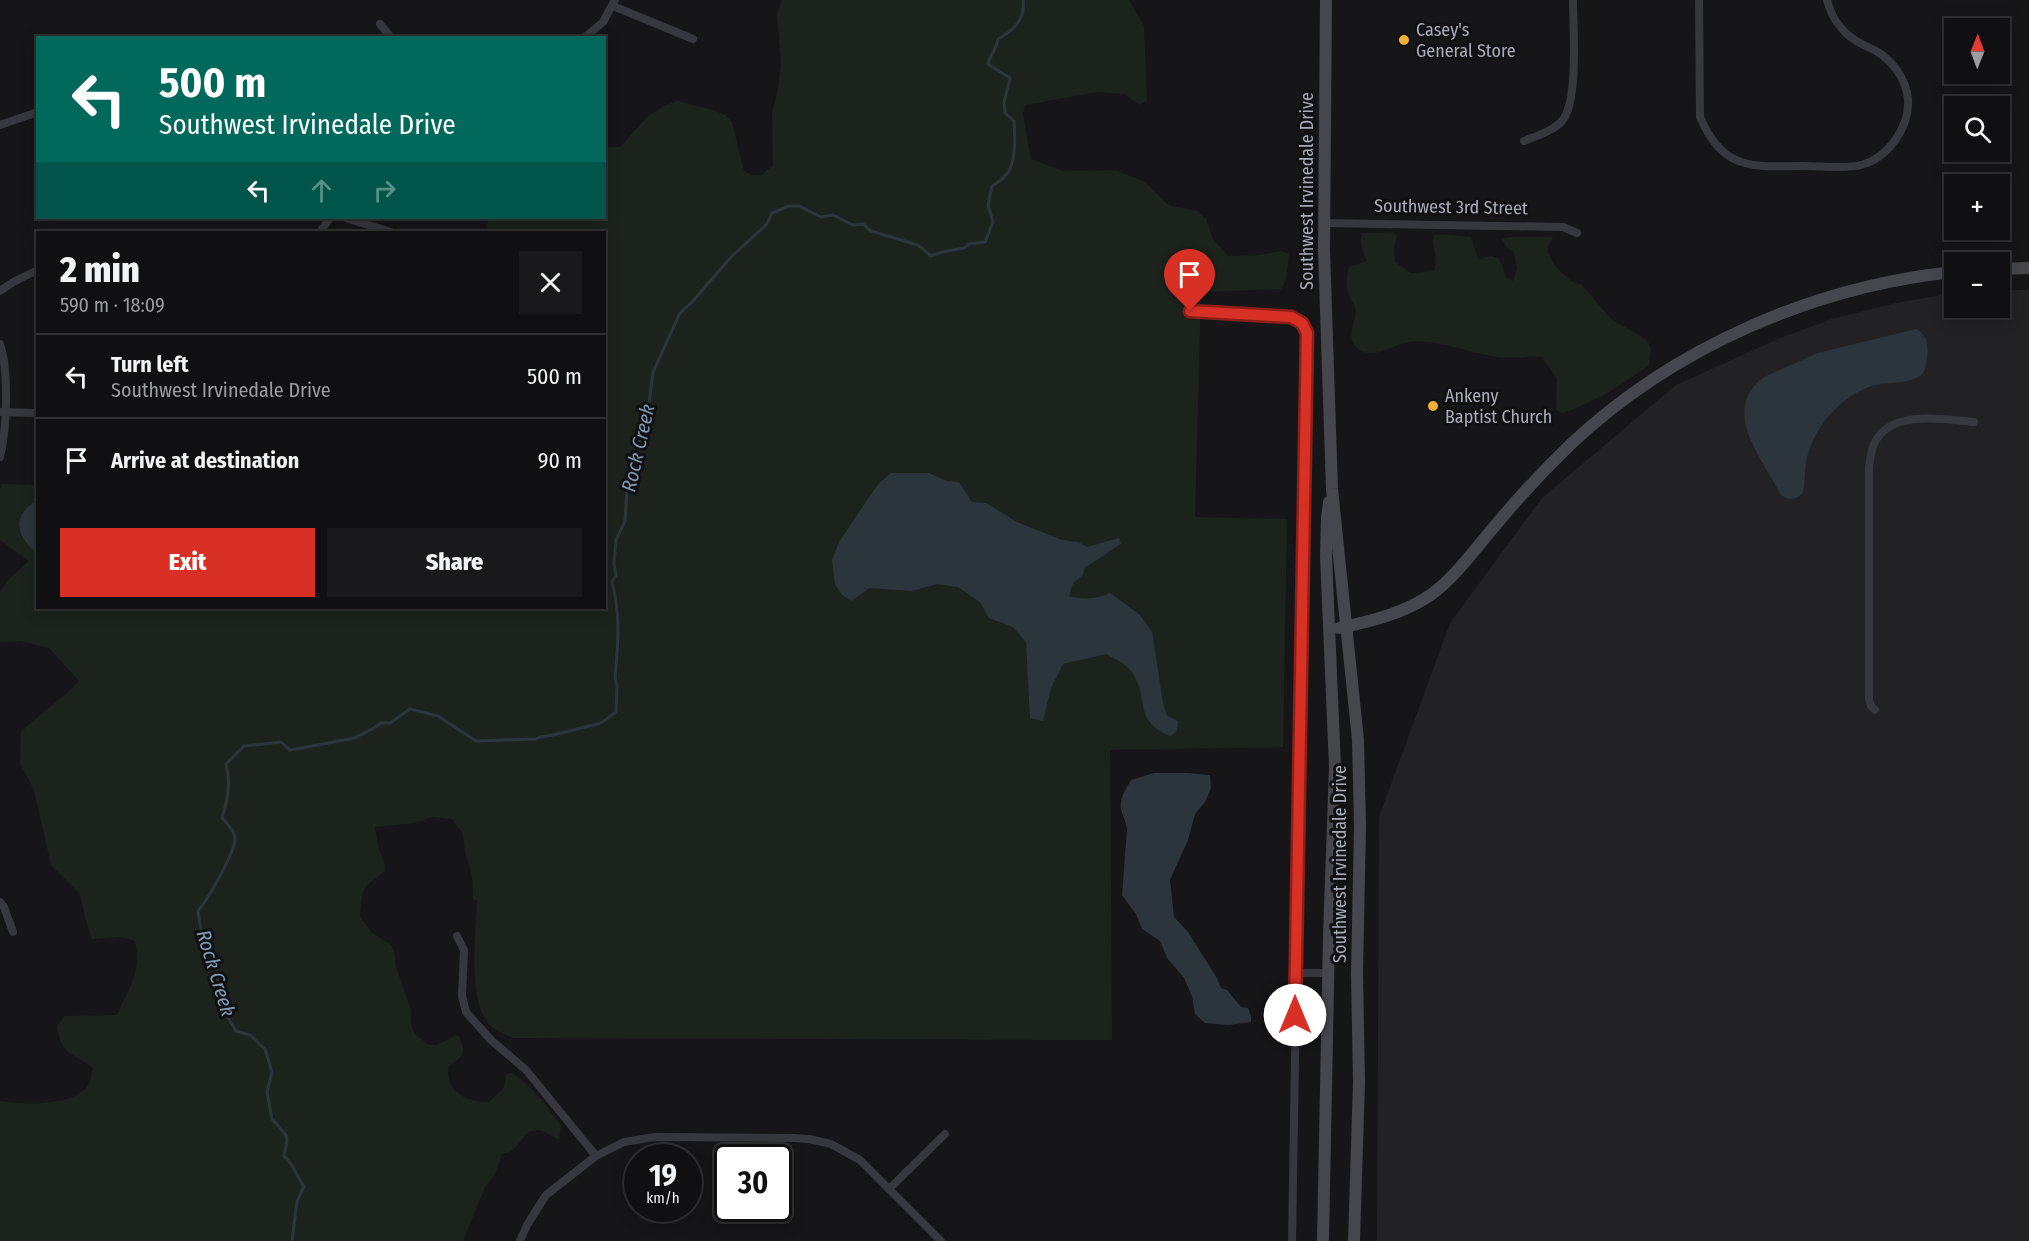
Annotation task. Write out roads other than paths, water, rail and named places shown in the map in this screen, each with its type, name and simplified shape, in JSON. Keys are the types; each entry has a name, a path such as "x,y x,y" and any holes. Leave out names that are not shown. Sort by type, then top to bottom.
{"main road":[{"name":"Southwest Irvinedale Drive","path":"1326,0 1324,223 1332,489 1358,740 1360,826 1357,974 1359,1082 1354,1241"},
{"path":"2010,269 2029,268"},
{"path":"1329,630 1384,617 1408,608 1433,593 1453,575 1548,466 1600,419 1656,377 1726,338 1770,319 1832,297 1902,279 1944,273"},
{"name":"Southwest Irvinedale Drive","path":"1323,1241 1335,767 1327,518 1332,489"}],"street":[{"path":"1524,141 1551,129 1561,121 1569,107 1572,87 1573,0"},
{"path":"1700,0 1700,117 1707,134 1719,148 1732,158 1749,164 1860,166 1877,159 1888,150 1900,133 1908,100 1903,81 1892,64 1877,51 1848,34 1834,19 1827,0"},
{"path":"586,36 603,22 614,3 693,39"},
{"path":"380,24 389,36"},
{"path":"0,125 36,113"},
{"path":"349,219 388,231"},
{"name":"Southwest 3rd Street","path":"1324,223 1563,227 1577,233"},
{"path":"0,291 36,271"},
{"path":"1190,311 1291,317 1302,323 1307,333 1292,1241"},
{"path":"0,344 4,357 3,446 0,457"},
{"path":"2,412 36,413"},
{"path":"1875,710 1869,700 1869,468 1874,442 1885,428 1906,420 1974,422"},
{"path":"0,902 13,932"},
{"path":"458,936 464,950 462,996 466,1012 491,1040 526,1070 596,1156"},
{"path":"1296,973 1329,973"},
{"path":"889,1188 945,1134"},
{"path":"520,1241 546,1195 596,1156 624,1142 655,1137 809,1139 831,1144 861,1160 941,1241"}],"waterway":[{"name":"Rock Creek","path":"292,1241 297,1201 304,1187 284,1156 286,1135 272,1119 267,1092 272,1072 265,1049 250,1035 236,1031 224,1011 217,981 216,962 210,955 208,944 201,931 198,911 220,876 234,845 234,833 222,818 228,791 226,764 244,746 281,742 290,750 355,738 381,723 390,723 410,709 438,716 476,741 536,739 601,723 616,712 618,619 612,582 616,575 614,564 616,540 625,521 628,473 637,451 649,404 653,372 680,313 732,256 767,224 772,213 789,206 799,206 821,217 833,215 853,225 863,224 871,231 918,245 931,256 964,248 969,244 985,242 993,222 988,205 992,186 1010,169 1015,139 1014,121 1005,113 1004,103 1010,78 988,64 998,39 1009,32 1020,19 1023,0"}],"place":[{"name":"Casey's General Store","path":"1404,40"},
{"name":"Ankeny Baptist Church","path":"1433,406"}]}
